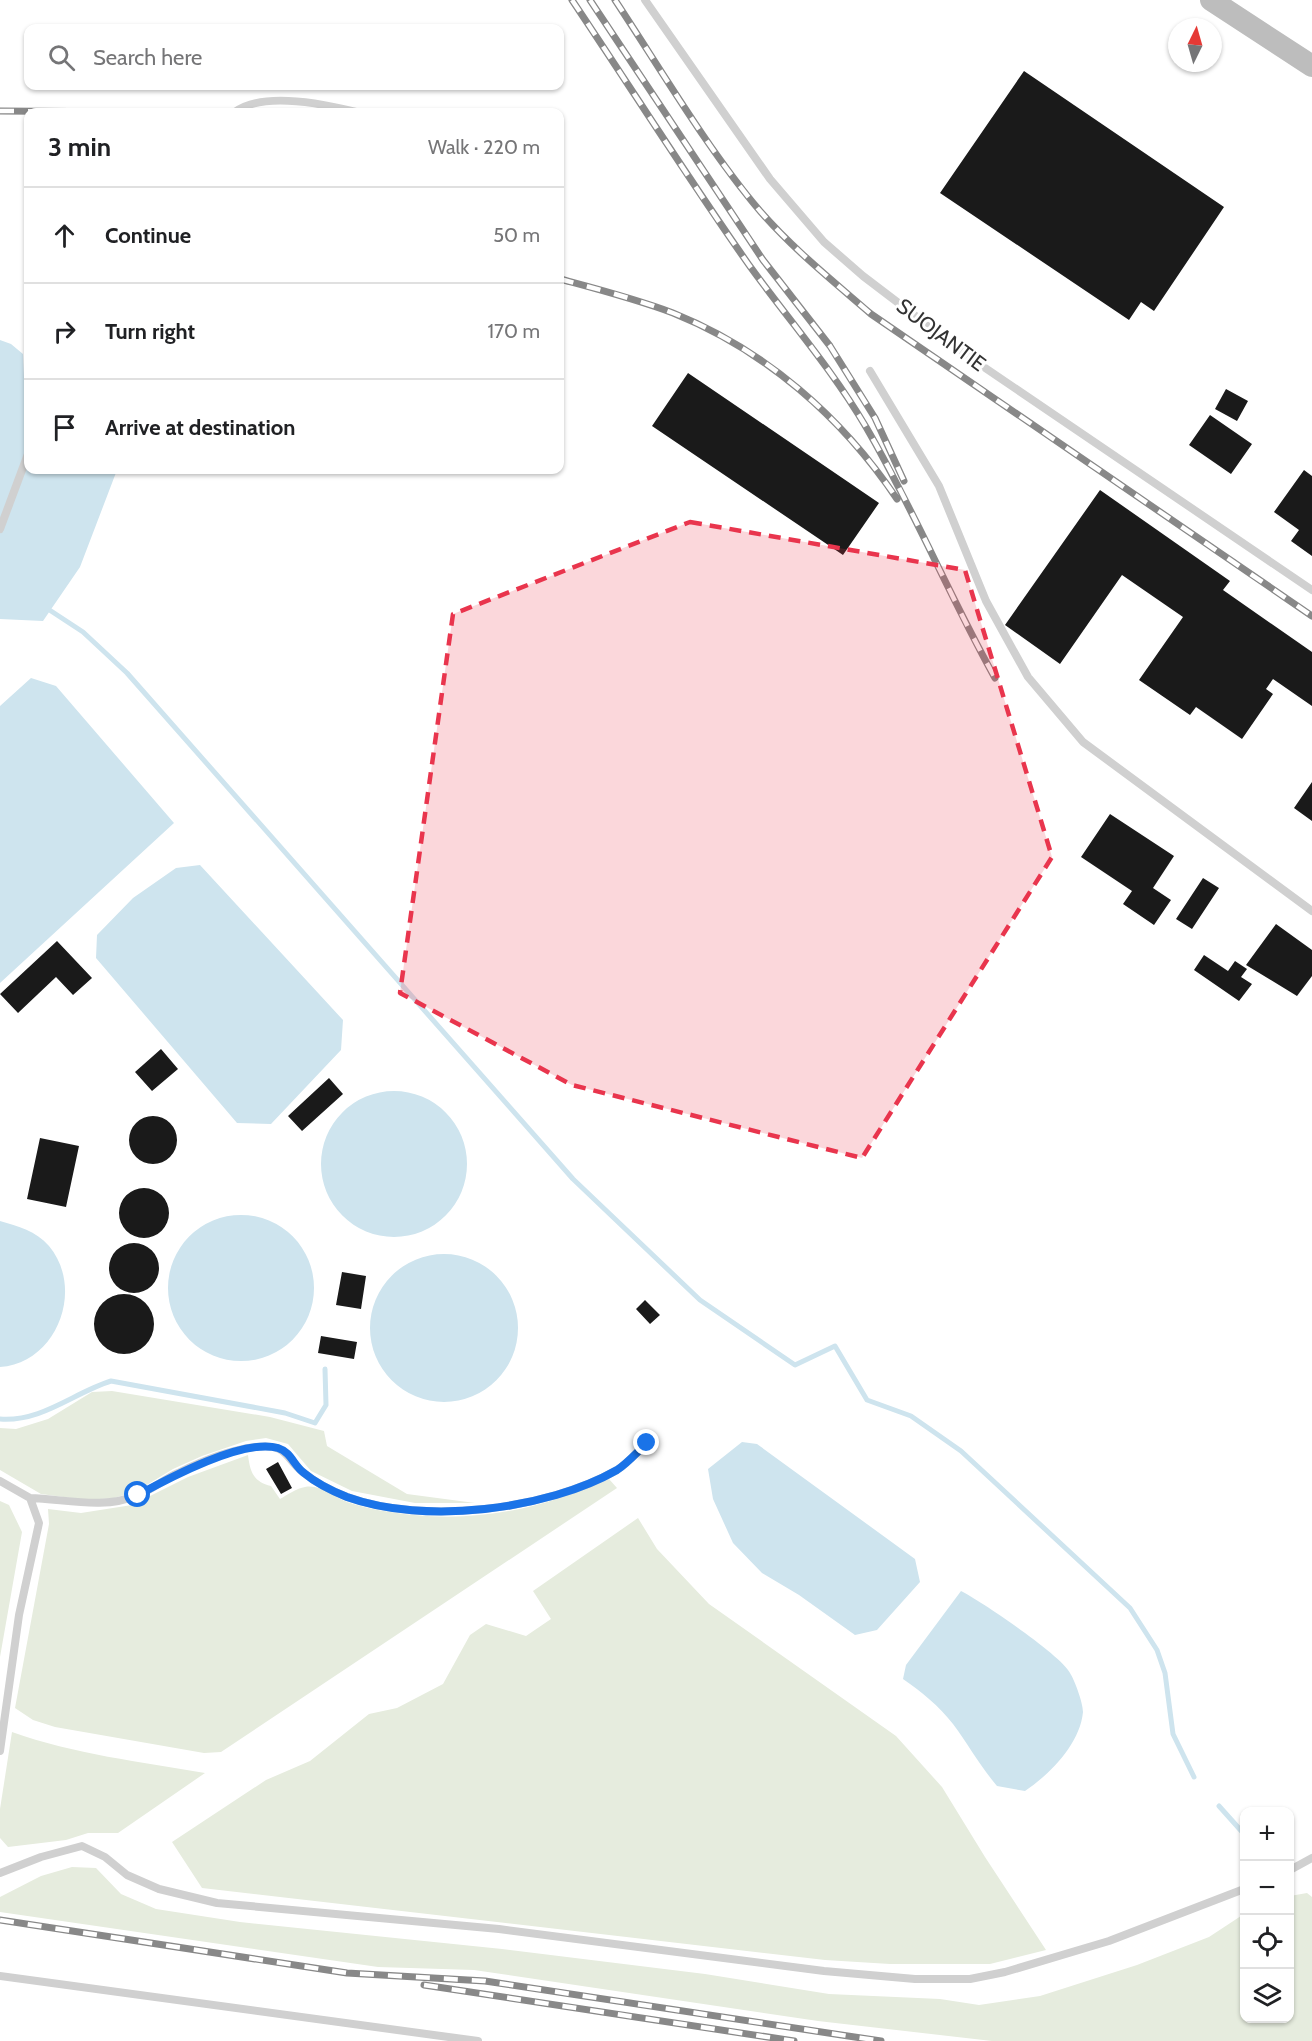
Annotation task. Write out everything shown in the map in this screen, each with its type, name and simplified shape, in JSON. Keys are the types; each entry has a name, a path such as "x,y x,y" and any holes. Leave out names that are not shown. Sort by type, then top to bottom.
{"street":[{"path":"1211,0 1312,66"}],"lane":[{"name":"SUOJANTIE","path":"645,0 770,179 824,242 863,276 972,359 1312,590"},
{"path":"240,108 244,105 290,100 334,108"},
{"path":"870,371 939,486 986,601 1028,677 1083,742 1312,911"},
{"path":"0,529 24,465"},
{"path":"0,1481 30,1498 92,1504 117,1501 138,1495 178,1472 256,1447 279,1448 291,1457 301,1471 348,1497 402,1509 443,1511 496,1508 552,1496 585,1485 619,1468 647,1443"},
{"path":"0,1751 19,1615 39,1523 30,1498"},
{"path":"0,1873 41,1857 82,1846 105,1857 127,1875 159,1889 217,1903 499,1929 824,1971 915,1979 970,1979 1005,1972 1109,1941 1240,1891"},
{"path":"1294,1868 1312,1858"},
{"path":"0,1976 478,2041"}],"highlighted area":[{"path":"690,522 965,570 1052,857 862,1158 572,1085 400,993 453,614"}],"shaded area":[{"path":"112,1391 270,1417 324,1431 327,1446 407,1494 475,1503 415,1503 352,1491 311,1471 288,1444 266,1438 246,1441 202,1456 173,1469 137,1491 114,1498 86,1500 41,1494 0,1470 0,1428 16,1429 48,1419 92,1392"},
{"path":"248,1455 256,1479 271,1486 280,1499 305,1487 316,1487 355,1504 414,1515 465,1516 514,1510 538,1505 609,1479 617,1488 221,1752 204,1753 55,1727 33,1720 15,1708 49,1524 48,1509 81,1513 132,1505 188,1477"},
{"path":"0,1501 9,1505 22,1532 0,1657"},
{"path":"638,1518 657,1549 709,1604 896,1736 942,1787 1046,1950 990,1964 890,1964 825,1960 202,1888 172,1842 266,1780 310,1761 369,1714 397,1708 443,1684 470,1635 486,1624 526,1636 551,1619 533,1591"},
{"path":"12,1732 83,1752 205,1773 118,1833 88,1833 66,1840 8,1847 0,1838 0,1809"},
{"path":"72,1867 96,1868 121,1894 156,1909 240,1922 502,1949 705,1974 829,1994 940,1999 979,2005 1040,1996 1137,1965 1209,1937 1240,1917 1240,2023 1294,2023 1294,1895 1307,1893 1312,1897 1312,2041 992,2041 818,2021 474,1970 378,1967 0,1912 0,1897 41,1876"}],"water":[{"path":"0,340 11,344 23,354 24,474 115,474 80,567 43,621 0,619"},
{"path":"31,678 56,686 174,823 0,983 0,706"},
{"path":"200,865 343,1020 341,1050 271,1124 237,1123 96,958 97,935 133,898 176,868"},
{"path":"394,1091 422,1097 434,1103 445,1113 455,1124 461,1136 467,1164 461,1192 455,1204 445,1215 434,1225 422,1231 394,1237 366,1231 354,1225 343,1215 333,1204 327,1192 321,1164 327,1136 333,1124 343,1113 354,1103 366,1097"},
{"path":"241,1215 269,1220 293,1236 309,1260 314,1288 309,1316 293,1340 269,1356 241,1361 213,1356 189,1340 173,1316 168,1288 173,1260 189,1236 213,1220"},
{"path":"0,1221 26,1230 44,1241 60,1263 65,1282 64,1302 59,1321 50,1338 37,1352 20,1362 0,1367"},
{"path":"444,1254 472,1259 497,1275 513,1300 518,1328 513,1356 497,1381 472,1397 444,1402 416,1397 391,1381 375,1356 370,1328 375,1300 391,1275 416,1259"},
{"path":"742,1442 757,1444 915,1559 920,1582 877,1630 855,1635 799,1595 762,1573 733,1543 713,1499 708,1469"},
{"path":"961,1591 1002,1617 1052,1654 1070,1673 1080,1698 1083,1712 1081,1724 1070,1747 1054,1767 1025,1791 997,1786 948,1717 903,1679 906,1665"}],"building":[{"path":"1024,71 1224,207 1154,311 1141,302 1129,320 940,193"},
{"path":"688,373 879,503 843,555 652,426"},
{"path":"1226,389 1248,401 1237,421 1215,409"},
{"path":"1210,415 1252,444 1231,474 1189,445"},
{"path":"1304,470 1312,476 1312,556 1291,541 1299,530 1274,512"},
{"path":"1100,490 1230,581 1223,590 1312,652 1312,706 1273,679 1266,689 1273,694 1242,739 1196,707 1190,715 1139,680 1183,617 1122,575 1060,664 1005,625"},
{"path":"1312,782 1312,821 1294,808"},
{"path":"1110,814 1174,856 1153,888 1171,900 1154,925 1123,904 1132,891 1081,857"},
{"path":"1203,878 1219,888 1192,929 1176,919"},
{"path":"1276,924 1312,950 1312,976 1297,996 1246,965"},
{"path":"57,941 92,978 73,995 56,977 18,1013 0,994"},
{"path":"1204,955 1228,971 1235,961 1247,969 1241,977 1252,984 1239,1001 1194,970"},
{"path":"161,1049 178,1069 152,1091 135,1072"},
{"path":"329,1078 343,1094 302,1131 288,1116"},
{"path":"148,1116 158,1116 170,1123 177,1135 177,1145 170,1157 158,1164 148,1164 133,1153 129,1145 129,1135 140,1120"},
{"path":"40,1138 79,1146 66,1207 27,1199"},
{"path":"144,1188 162,1195 169,1213 162,1231 144,1238 126,1231 119,1213 126,1195"},
{"path":"129,1243 139,1243 152,1250 159,1263 159,1273 152,1286 139,1293 129,1293 120,1289 113,1282 109,1273 109,1263 113,1254 120,1247"},
{"path":"342,1272 366,1276 361,1309 336,1305"},
{"path":"124,1294 145,1303 154,1324 145,1345 124,1354 103,1345 94,1324 103,1303"},
{"path":"645,1300 660,1315 650,1324 636,1309"},
{"path":"321,1336 357,1342 354,1359 318,1353"},
{"path":"278,1462 292,1488 281,1494 266,1469"}],"waterway":[{"path":"51,611 83,632 127,673 573,1179 700,1300 795,1365 835,1346 867,1400 911,1416 961,1451 1130,1608 1157,1650 1165,1673 1173,1734 1194,1777"},
{"path":"0,1419 30,1416 111,1381 285,1413 315,1423 326,1405 325,1369"},
{"path":"1219,1806 1240,1830"}],"railway":[{"path":"572,0 726,232 853,406 900,489 995,678"},
{"path":"590,0 763,260 830,346 875,418 904,481"},
{"path":"615,0 722,162 760,211 814,264 871,314 1312,616"},
{"path":"0,111 24,111"},
{"path":"564,280 673,313 707,328 770,366 799,389 852,441 897,499"},
{"path":"0,1920 347,1973 485,1981 881,2041"},
{"path":"424,1985 794,2041"}],"route":[{"path":"138,1495 178,1472 231,1453 256,1447 279,1448 291,1457 301,1471 348,1497 402,1509 443,1511 496,1508 552,1496 585,1485 619,1468 647,1443"}]}
